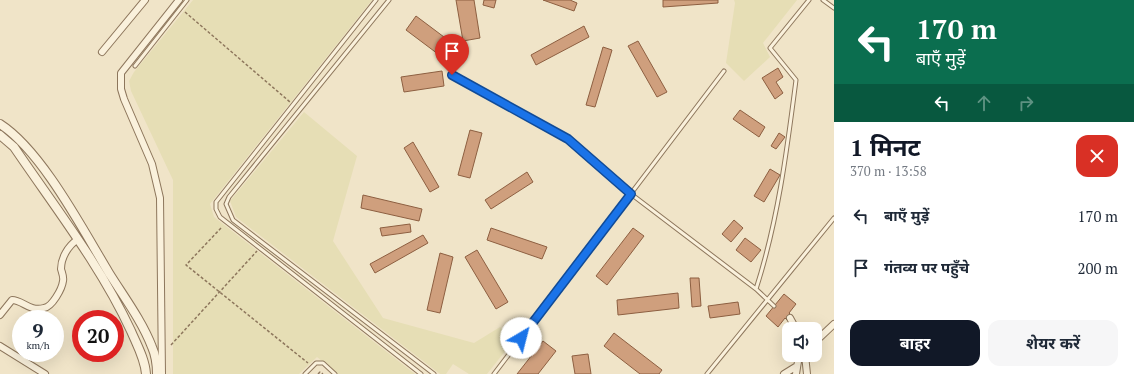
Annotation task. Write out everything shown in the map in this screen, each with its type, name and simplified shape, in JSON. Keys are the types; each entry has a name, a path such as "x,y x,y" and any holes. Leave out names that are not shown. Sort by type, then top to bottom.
{"street":[{"path":"102,52 144,0"},
{"path":"162,374 160,198 152,164 124,99 120,79 121,73 179,0"},
{"path":"0,124 29,149 77,220 135,314 150,342 157,365 157,374"},
{"path":"0,135 14,147 77,240 122,312 136,343 146,374"},
{"path":"0,315 12,300 15,300 32,309 43,309 49,305 62,285 63,279 61,267 68,248 77,240"},
{"path":"790,318 792,322"},
{"path":"822,335 834,324"},
{"path":"0,346 45,374"},
{"path":"796,374 798,362"},
{"path":"803,362 807,374"},
{"path":"784,374 797,366"}],"lane":[{"path":"135,66 187,0"},
{"path":"376,0 216,202 216,209 220,217 421,374"},
{"path":"389,0 229,196 226,204 233,220 434,374"},
{"path":"756,289 764,265 781,185 796,80 770,48 809,0"},
{"path":"823,0 834,8"},
{"path":"494,374 724,71"},
{"path":"452,75 568,139 631,194 756,289 774,306"},
{"path":"707,374 834,218"},
{"path":"305,374 316,364 323,362 335,374"}],"path":[{"path":"180,8 293,104"},
{"path":"221,228 186,265 313,367"},
{"path":"171,345 260,248"},
{"path":"318,374 320,372 322,374"}],"shaded area":[{"path":"193,0 372,0 210,204 214,217 415,374 338,374 317,357 299,374 173,374 173,180 131,91 129,81 134,72"},
{"path":"734,0 797,0 763,43 770,57 744,81 726,63 735,3"},
{"path":"304,112 357,156 333,241 383,318 474,343 500,327 514,340 487,374 469,374 453,364 446,374 440,374 236,217 230,201"}],"building":[{"path":"456,0 474,0 480,38 463,41"},
{"path":"484,0 496,0 494,8 483,5"},
{"path":"543,0 570,0 577,3 574,11"},
{"path":"663,0 718,0 718,3 663,7"},
{"path":"416,16 456,46 446,60 406,30"},
{"path":"584,26 589,37 536,65 531,55"},
{"path":"638,41 667,92 657,97 628,46"},
{"path":"603,47 612,50 595,107 586,105"},
{"path":"778,68 783,77 776,82 783,93 775,99 762,78"},
{"path":"442,71 444,86 404,92 401,77"},
{"path":"740,110 765,127 759,137 733,119"},
{"path":"470,130 482,133 470,178 458,175"},
{"path":"779,133 785,137 776,149 771,146"},
{"path":"413,142 439,187 430,192 404,148"},
{"path":"770,169 780,175 764,202 754,196"},
{"path":"527,172 533,182 491,209 485,200"},
{"path":"363,195 422,209 419,221 361,208"},
{"path":"734,220 743,228 731,242 722,234"},
{"path":"410,224 411,232 382,236 380,228"},
{"path":"491,228 547,247 542,259 487,240"},
{"path":"633,228 644,236 607,285 596,276"},
{"path":"423,235 428,243 375,273 370,264"},
{"path":"745,238 761,250 751,262 736,250"},
{"path":"477,250 508,302 496,309 465,257"},
{"path":"440,253 453,257 440,313 427,310"},
{"path":"690,278 699,278 701,306 692,307"},
{"path":"678,293 679,308 618,315 617,300"},
{"path":"784,294 796,304 789,313 792,316 788,321 785,318 778,327 766,316"},
{"path":"738,302 740,314 710,318 708,306"},
{"path":"614,333 662,370 659,374 640,374 604,346"},
{"path":"543,341 556,351 538,374 517,374"},
{"path":"588,354 591,374 575,374 572,356"}],"route":[{"path":"452,75 568,139 631,194 521,338"}]}
